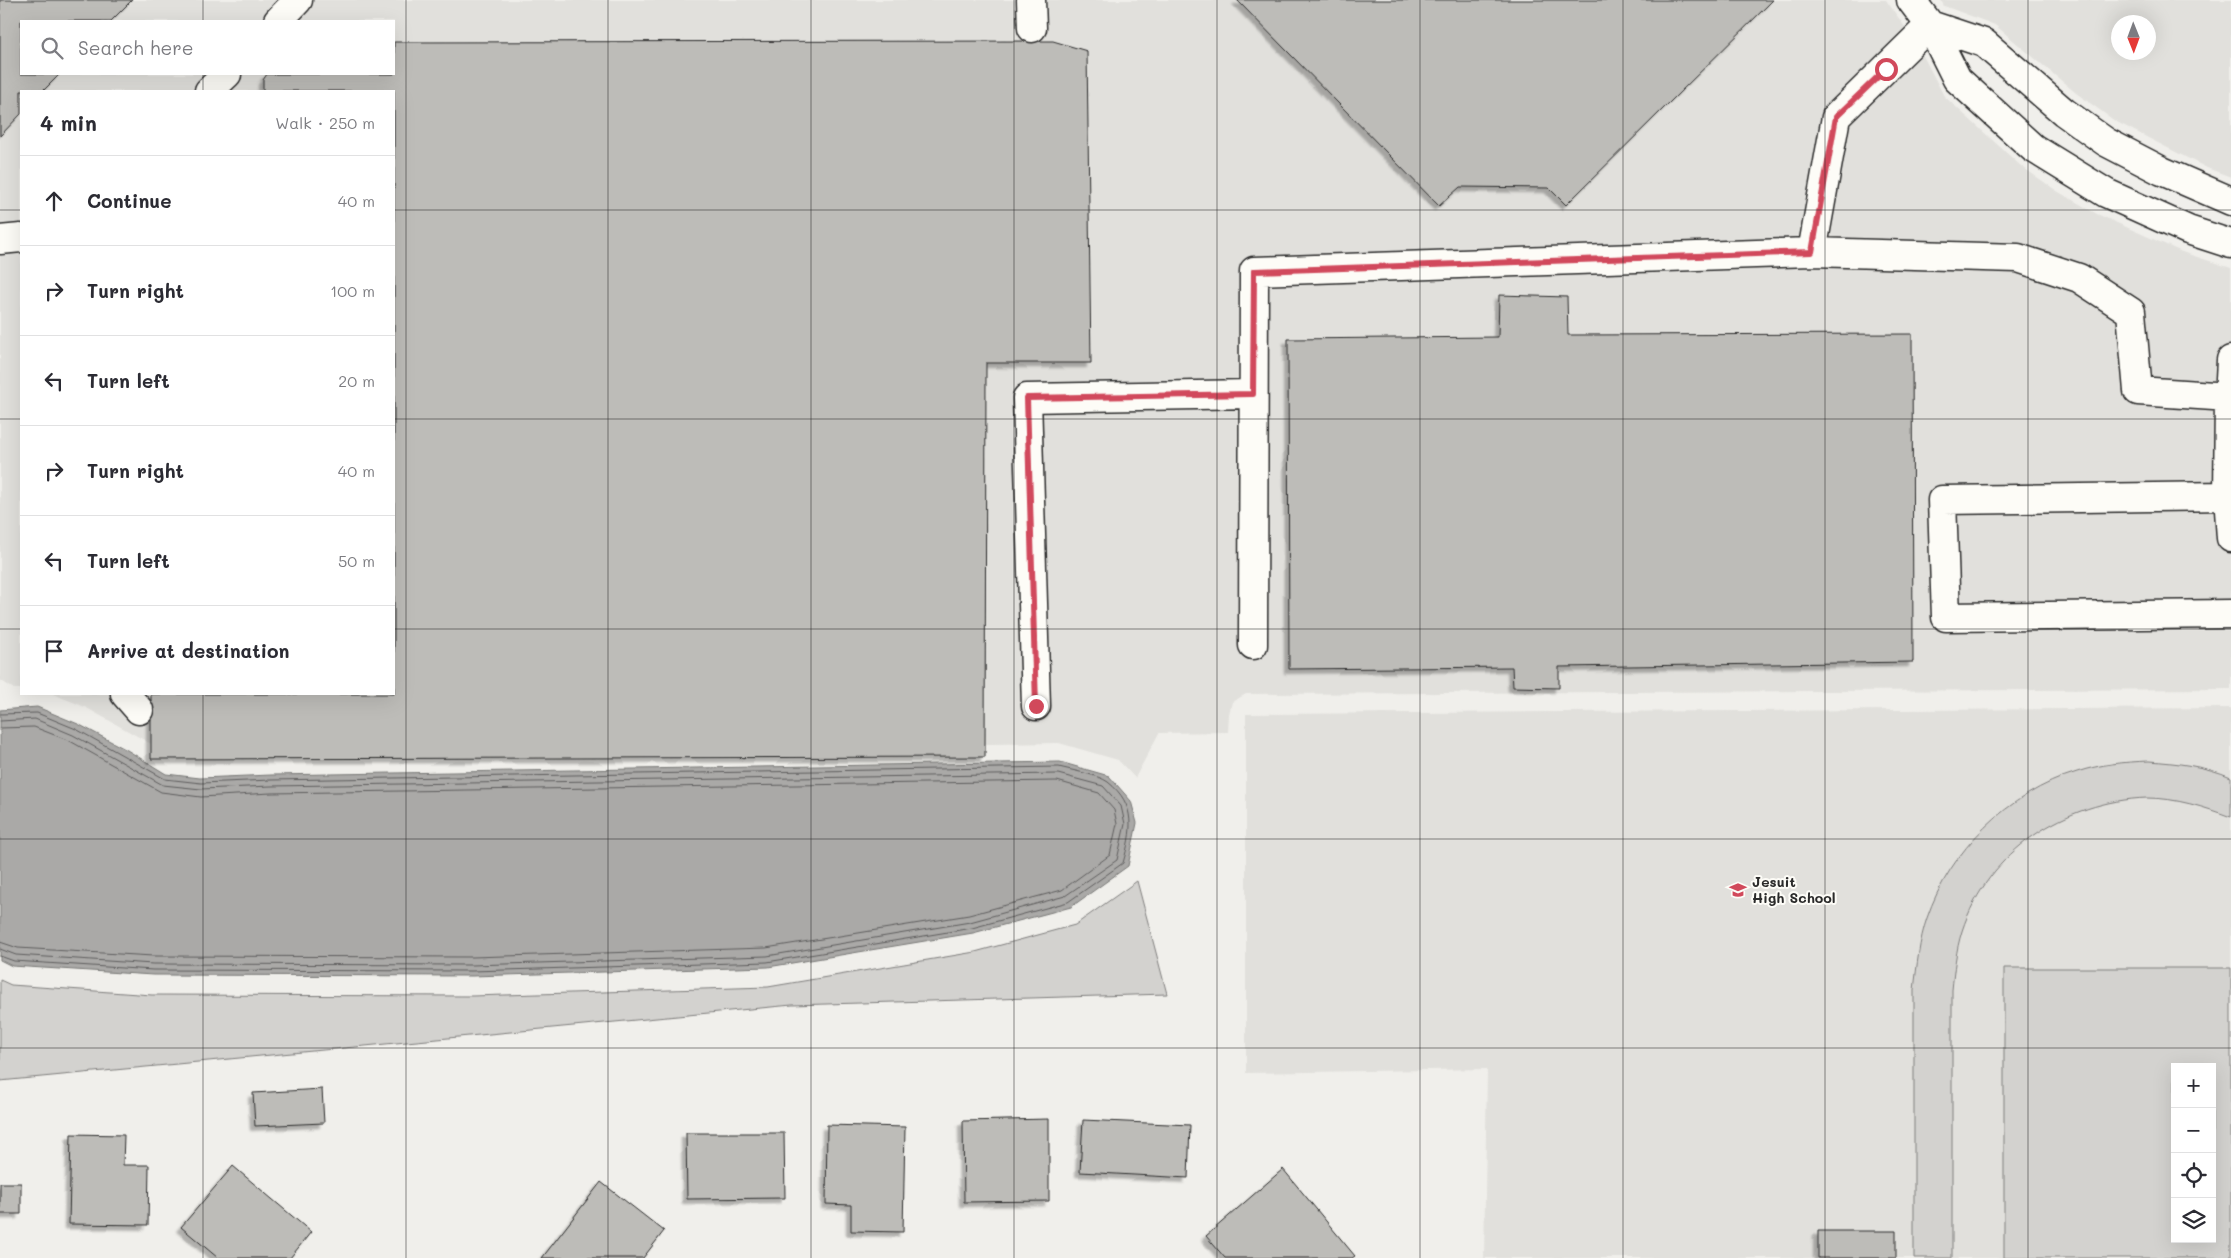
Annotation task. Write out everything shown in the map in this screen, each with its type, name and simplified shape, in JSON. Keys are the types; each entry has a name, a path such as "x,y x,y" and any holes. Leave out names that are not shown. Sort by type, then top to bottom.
{"street":[{"path":"279,20 298,0"},
{"path":"1031,0 1032,28"},
{"path":"1911,0 1930,25 1957,79 2033,148 2066,171 2106,193 2188,230 2231,244"},
{"path":"1930,25 1984,43 2064,112 2106,142 2193,186 2231,201"},
{"path":"1812,252 1836,117 1930,25"},
{"path":"211,90 225,75"},
{"path":"0,240 20,238"},
{"path":"1253,645 1254,271 1812,252 2018,258 2079,278 2131,312 2138,391 2230,397"},
{"path":"2231,360 2228,496 2231,538"},
{"path":"1036,706 1027,398 1253,394"},
{"path":"2228,496 1942,500 1946,617 2231,614"}],"shaded area":[{"path":"0,0 1886,0 1917,44 1944,96 2021,166 2057,191 2097,214 2182,252 2231,268 2231,689 1246,694 1232,702 1228,732 1159,733 1135,778 1118,760 1059,743 171,755 85,707 55,695 395,695 395,90 20,90 20,689 14,689 0,680"},
{"path":"1941,0 2231,0 2231,177 2207,168 2115,121 2076,93 1995,25 1944,6"},
{"name":"Jesuit High School","path":"2231,708 2231,1258 1484,1258 1487,1069 1246,1073 1246,714"},
{"path":"2149,761 2191,766 2231,777 2231,817 2179,801 2158,798 2117,801 2087,809 2059,820 2034,836 2010,855 1990,877 1974,902 1962,931 1954,968 1952,990 1952,1258 1914,1258 1914,990 1922,936 1937,893 1950,869 1966,847 2005,809 2028,794 2052,782 2086,769 2113,764"},
{"path":"1137,881 1167,994 792,1005 0,1081 0,980 11,985 152,995 472,996 768,987 975,952 1075,925"},
{"path":"2004,968 2231,968 2231,1258 2004,1258"}],"water":[{"path":"37,707 78,724 127,750 166,774 200,778 271,775 1060,762 1109,776 1131,801 1137,823 1128,866 1071,907 973,933 768,967 472,976 153,975 12,966 0,960 0,710"}],"building":[{"path":"0,0 132,0 112,20 20,20 20,75 59,75 44,90 20,90 20,115 0,136"},
{"path":"1237,0 1773,0 1566,205 1549,188 1460,187 1439,206"},
{"path":"1053,41 1087,51 1091,363 986,363 985,757 151,759 151,695 395,695 395,90 263,90 263,80 266,75 395,75 395,42"},
{"path":"1499,295 1567,297 1568,335 1912,334 1913,662 1559,667 1559,688 1513,687 1512,667 1289,669 1288,339 1498,337"},
{"path":"322,1089 324,1123 255,1126 253,1093"},
{"path":"1049,1119 1049,1201 964,1202 963,1121"},
{"path":"1083,1120 1190,1125 1188,1178 1080,1172"},
{"path":"827,1125 905,1127 903,1232 851,1231 851,1205 826,1204"},
{"path":"686,1133 784,1133 785,1198 687,1199"},
{"path":"71,1134 124,1135 123,1165 149,1165 148,1225 69,1224"},
{"path":"233,1166 311,1232 290,1258 218,1258 181,1227"},
{"path":"1283,1169 1355,1256 1352,1258 1225,1258 1206,1236"},
{"path":"601,1182 664,1231 643,1258 542,1258"},
{"path":"0,1183 21,1183 21,1214 0,1214"},
{"path":"1818,1231 1896,1231 1896,1258 1818,1258"}],"place":[{"name":"Jesuit High School","path":"1738,890"}],"route":[{"path":"1036,706 1027,398 1253,394 1254,271 1812,252 1836,117 1886,69"}]}
